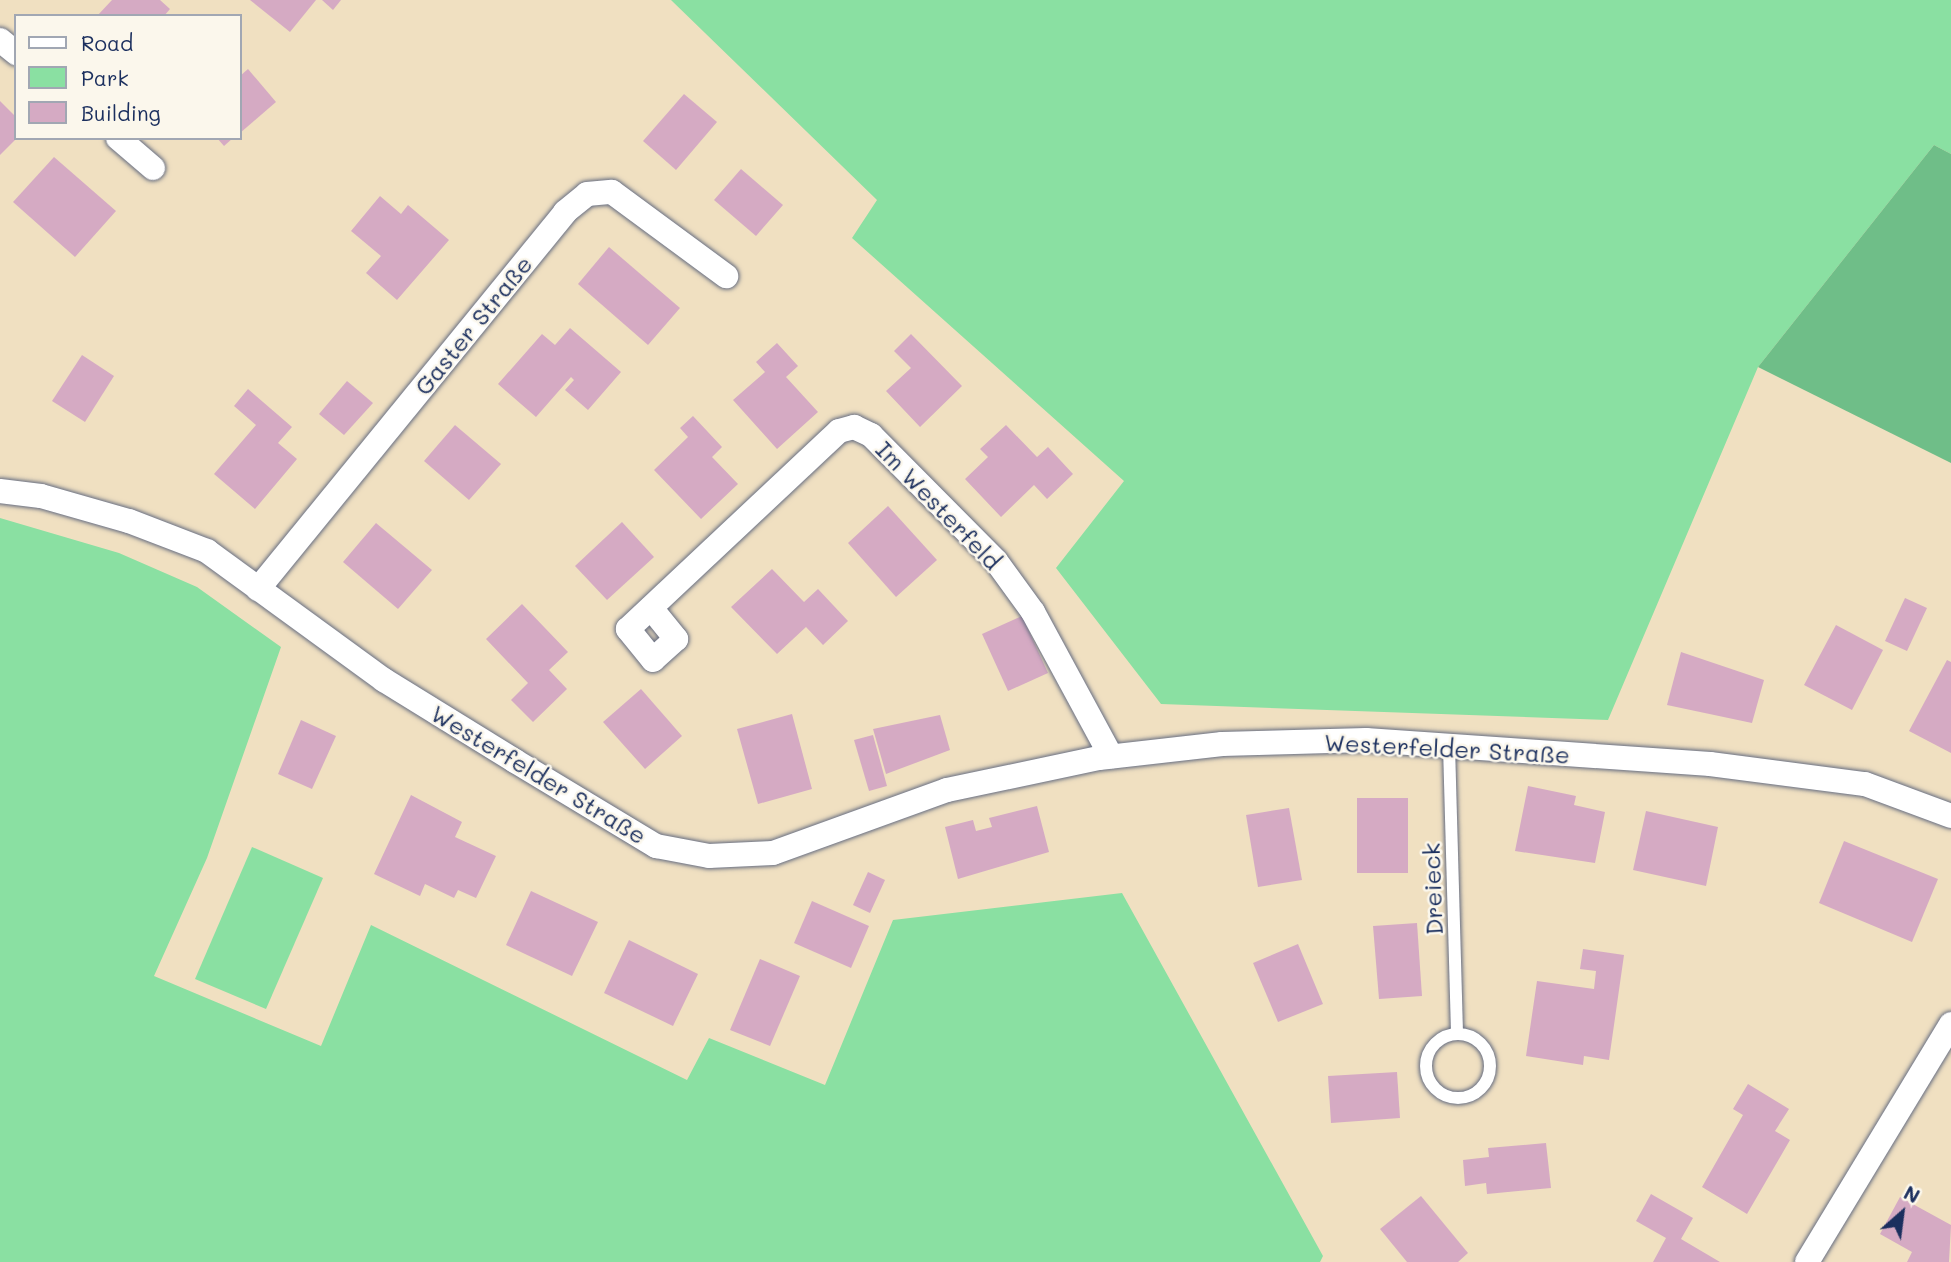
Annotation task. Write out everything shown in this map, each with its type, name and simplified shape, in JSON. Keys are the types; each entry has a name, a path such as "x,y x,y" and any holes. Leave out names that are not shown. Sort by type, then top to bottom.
{"street":[{"path":"0,40 14,51"},
{"path":"120,140 153,168"},
{"name":"Gaster Straße","path":"258,589 565,212 587,194 612,192 726,276"},
{"name":"Im Westerfeld","path":"651,608 839,431 854,427 872,435 996,561 1032,612 1111,756"},
{"name":"Westerfelder Straße","path":"0,491 41,496 129,521 207,551 384,680 656,846 709,856 773,852 947,790 1111,756 1222,744 1366,740 1710,764 1865,784 1951,816"},
{"path":"1807,1262 1951,1024"}],"lane":[{"name":"Dreieck","path":"1449,746 1457,1032"},
{"path":"1457,1032 1483,1047 1490,1063 1485,1084 1467,1098 1437,1093 1425,1072 1430,1049 1457,1032"}],"green space":[{"path":"671,0 1951,0 1951,154 1934,145 1758,367 1608,720 1161,704 1056,568 1124,481 852,238 877,200"},
{"path":"1934,145 1951,154 1951,463 1758,367"},
{"path":"0,518 119,553 197,587 281,647 207,858 154,976 321,1046 371,925 687,1080 709,1038 825,1085 893,920 1122,893 1323,1256 1320,1262 0,1262"},
{"path":"252,847 323,878 266,1009 195,979"}],"building":[{"path":"112,0 160,0 170,9 166,14 99,14"},
{"path":"250,0 316,0 290,32"},
{"path":"322,0 341,0 333,10"},
{"path":"248,69 276,102 242,131 242,74"},
{"path":"684,94 717,122 676,170 643,141"},
{"path":"0,101 14,115 15,140 0,155"},
{"path":"219,140 231,140 224,146"},
{"path":"54,157 116,211 75,257 13,202"},
{"path":"741,169 783,205 756,236 714,200"},
{"path":"380,196 401,214 408,205 449,240 397,300 366,273 381,256 351,231"},
{"path":"609,247 680,308 648,345 578,284"},
{"path":"570,328 621,372 588,410 565,390 574,380 571,377 536,417 498,384 542,334 555,345"},
{"path":"911,334 962,386 920,427 886,391 911,368 894,351"},
{"path":"777,343 798,366 786,377 818,412 777,449 733,400 765,372 756,362"},
{"path":"82,355 114,376 85,422 52,401"},
{"path":"347,381 373,403 344,435 319,414"},
{"path":"248,389 292,427 278,443 297,459 255,509 214,474 256,425 234,406"},
{"path":"693,416 722,447 712,457 738,484 701,519 654,470 688,437 680,428"},
{"path":"455,425 501,464 469,500 424,461"},
{"path":"1006,425 1037,457 1048,447 1073,474 1047,499 1034,485 1001,517 965,479 988,457 980,449"},
{"path":"888,506 937,560 896,597 848,543"},
{"path":"622,522 654,557 607,600 575,566"},
{"path":"376,523 432,570 398,609 343,562"},
{"path":"772,569 804,602 818,589 848,621 823,645 806,627 777,654 731,607"},
{"path":"1905,598 1927,608 1907,651 1885,641"},
{"path":"522,604 568,652 549,670 567,689 533,722 511,700 528,683 486,639"},
{"path":"1022,616 1048,673 1008,691 982,634"},
{"path":"1836,625 1883,650 1852,710 1804,685"},
{"path":"1681,652 1764,680 1752,723 1667,705"},
{"path":"1947,660 1951,662 1951,753 1909,731"},
{"path":"641,689 682,736 645,769 603,722"},
{"path":"792,714 812,789 758,804 737,729"},
{"path":"940,715 950,750 886,774 873,729"},
{"path":"301,720 336,736 312,789 278,774"},
{"path":"873,735 887,786 869,791 854,740"},
{"path":"1528,786 1576,796 1574,805 1605,812 1595,863 1515,851"},
{"path":"411,795 462,822 455,837 496,856 476,898 458,890 454,898 425,884 420,896 374,874"},
{"path":"1357,798 1408,798 1408,873 1357,873"},
{"path":"1037,806 1049,852 958,879 945,827 973,820 976,831 992,827 989,818"},
{"path":"1289,808 1302,880 1258,887 1246,815"},
{"path":"1646,811 1718,827 1706,886 1633,870"},
{"path":"1844,841 1938,879 1912,942 1819,903"},
{"path":"868,872 885,880 870,913 853,905"},
{"path":"531,891 598,922 572,976 506,945"},
{"path":"812,901 869,926 851,968 794,943"},
{"path":"1417,923 1422,996 1379,999 1373,926"},
{"path":"629,940 698,974 673,1026 604,993"},
{"path":"1298,944 1323,1004 1278,1022 1253,963"},
{"path":"1583,949 1624,955 1609,1060 1584,1056 1583,1065 1526,1056 1537,981 1594,989 1596,971 1580,969"},
{"path":"760,959 800,976 770,1046 730,1030"},
{"path":"1397,1072 1400,1118 1331,1123 1328,1076"},
{"path":"1748,1084 1789,1109 1775,1131 1790,1140 1747,1214 1702,1187 1743,1115 1733,1109"},
{"path":"1546,1143 1551,1188 1487,1194 1486,1183 1465,1186 1463,1160 1489,1157 1488,1148"},
{"path":"1651,1194 1693,1218 1681,1239 1720,1262 1653,1262 1666,1238 1636,1221"},
{"path":"1421,1196 1468,1253 1458,1262 1407,1262 1380,1229"},
{"path":"1900,1197 1951,1225 1949,1262 1907,1262 1912,1252 1880,1234"}]}
